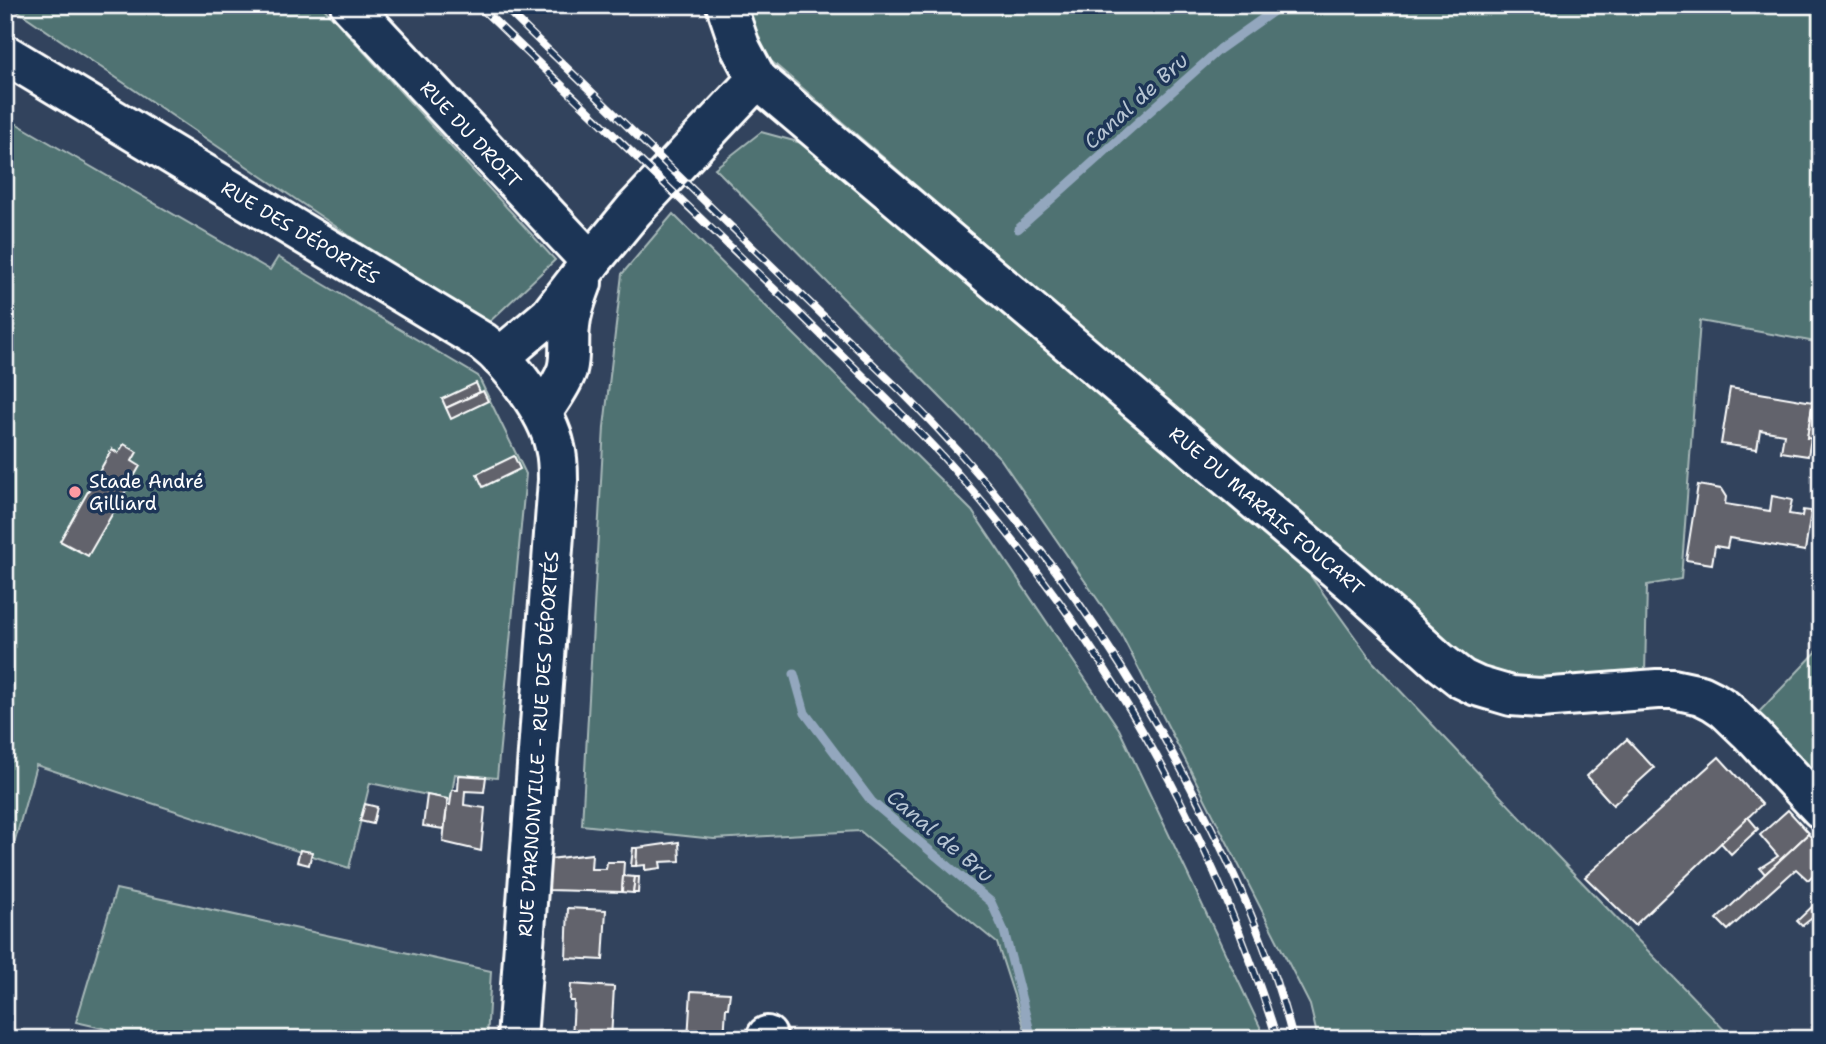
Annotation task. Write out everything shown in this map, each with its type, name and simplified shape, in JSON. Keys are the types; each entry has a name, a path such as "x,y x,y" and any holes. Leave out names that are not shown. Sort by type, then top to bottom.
{"street":[{"name":"RUE DU DROIT","path":"350,5 591,262"},
{"path":"500,357 550,315 635,210 757,79 741,49 726,5"},
{"name":"RUE DES DÉPORTÉS","path":"5,54 484,342 518,379 542,413 556,449"},
{"name":"RUE DU MARAIS FOUCART","path":"757,79 1356,586 1450,671 1477,686 1524,698 1657,689 1674,689 1701,695 1737,720 1821,809"},
{"path":"542,413 563,379 569,361 569,327 572,313 591,262"},
{"name":"RUE D'ARNONVILLE - RUE DES DÉPORTÉS","path":"517,1039 558,480 556,449"}],"green space":[{"path":"9,5 321,5 555,260 484,327"},
{"path":"742,5 1821,5 1821,343 1700,321 1681,579 1647,585 1645,674 1543,682 1478,669 770,60 746,18"},
{"path":"5,117 270,270 278,257 478,376 526,474 497,778 455,774 451,800 370,783 349,868 36,765 5,877"},
{"path":"761,132 805,144 1302,564 1373,662 1733,1039 1318,1039 1310,1005 1120,632 1000,458 715,168"},
{"path":"673,214 972,511 1119,729 1264,1039 1028,1039 997,943 860,831 714,839 582,825 604,427 622,274"},
{"path":"1821,647 1821,781 1758,713"},
{"path":"116,889 491,971 487,1039 150,1039 76,1022"}],"building":[{"path":"476,383 480,392 446,408 442,399"},
{"path":"1730,388 1813,402 1807,438 1811,438 1808,456 1781,452 1784,434 1760,430 1757,449 1721,444"},
{"path":"483,391 488,401 451,419 446,408"},
{"path":"1812,407 1821,408 1821,440 1807,438"},
{"path":"124,444 137,452 132,461 140,466 88,556 60,541 112,449 118,453"},
{"path":"514,456 520,469 483,487 477,474"},
{"path":"1698,485 1721,489 1726,497 1725,504 1770,511 1772,496 1792,500 1789,514 1802,516 1803,510 1811,511 1805,551 1729,538 1727,548 1715,546 1712,564 1686,560"},
{"path":"1627,739 1654,768 1613,805 1587,776"},
{"path":"1719,757 1762,804 1635,925 1585,877"},
{"path":"459,775 486,777 484,792 465,791 464,805 485,808 481,851 443,842 447,805 450,805 452,790 458,790"},
{"path":"427,795 448,799 444,829 423,826"},
{"path":"365,804 377,807 373,824 360,821"},
{"path":"1788,810 1809,833 1765,874 1760,868 1778,856 1760,835"},
{"path":"1748,817 1758,829 1731,854 1721,843"},
{"path":"1808,834 1821,847 1821,867 1808,880 1796,869 1728,930 1717,919"},
{"path":"679,842 680,861 660,862 661,868 645,870 645,865 636,866 637,848"},
{"path":"633,848 637,848 636,866 631,866"},
{"path":"300,850 312,852 309,865 297,862"},
{"path":"592,854 591,869 606,869 607,862 624,862 622,892 548,890 550,859"},
{"path":"623,876 635,877 633,893 622,892"},
{"path":"635,877 639,877 638,893 633,893"},
{"path":"1821,898 1821,911 1802,926 1797,921"},
{"path":"568,908 606,910 603,960 566,958"},
{"path":"571,984 614,987 611,1039 572,1039 574,1001 570,1001"},
{"path":"691,991 730,993 724,1039 688,1039"}],"waterway":[{"name":"Canal de Bru","path":"1018,229 1220,49 1282,5"},
{"name":"Canal de Bru","path":"794,674 805,713 872,802 991,902 1004,931 1032,1039"}],"railway":[{"path":"478,5 888,400 957,473 1018,547 1099,660 1170,781 1230,908 1277,1039"},
{"path":"502,5 901,391 947,439 1033,540 1109,648 1177,762 1208,821 1256,928 1277,983 1293,1039"}],"place":[{"name":"Stade André Gilliard","path":"75,492"}]}
